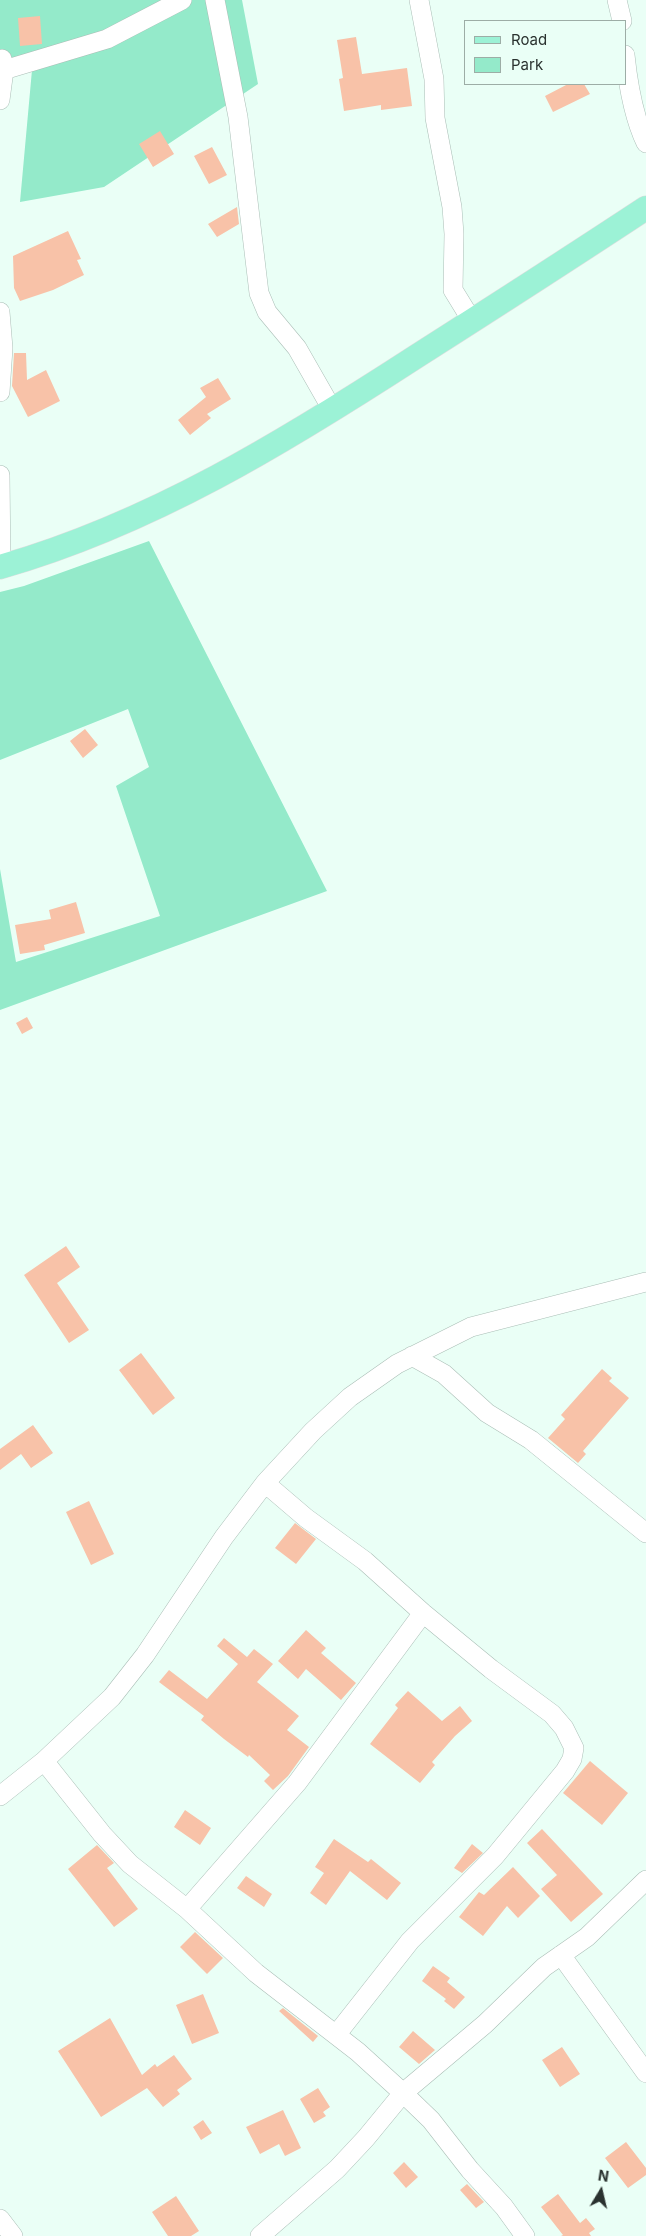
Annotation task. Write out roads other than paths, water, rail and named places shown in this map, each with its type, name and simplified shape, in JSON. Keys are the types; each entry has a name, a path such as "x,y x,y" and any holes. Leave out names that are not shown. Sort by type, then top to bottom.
{"main road":[{"path":"1,567 20,562 145,513 216,479 333,411 646,208"}],"street":[{"path":"0,100 3,65 107,40 182,0"},
{"path":"215,0 238,117 259,293 268,312 297,348 333,411"},
{"path":"418,0 434,79 435,118 452,207 454,234 453,290 472,321"},
{"path":"617,0 622,20"},
{"path":"626,63 630,93 640,130 646,143"},
{"path":"0,312 2,348 0,392"},
{"path":"0,475 1,567"},
{"path":"0,1796 44,1761 112,1697 145,1655 224,1537 266,1483 313,1432 350,1397 397,1364 470,1327 646,1282"},
{"path":"412,1356 444,1374 487,1413 531,1440 646,1533"},
{"path":"266,1483 306,1518 364,1561 491,1669 552,1714 564,1728 574,1748 572,1759 565,1770 495,1856 410,1941 336,2035"},
{"path":"187,1908 297,1783 423,1613"},
{"path":"44,1761 102,1834 130,1864 187,1908 256,1973 358,2052 403,2093 430,2120 470,2170 504,2207 525,2236"},
{"path":"260,2236 337,2169 366,2138 403,2093 485,2024 544,1967 587,1936 646,1880"},
{"path":"562,1955 646,2073"},
{"path":"0,2219 13,2236"}]}
